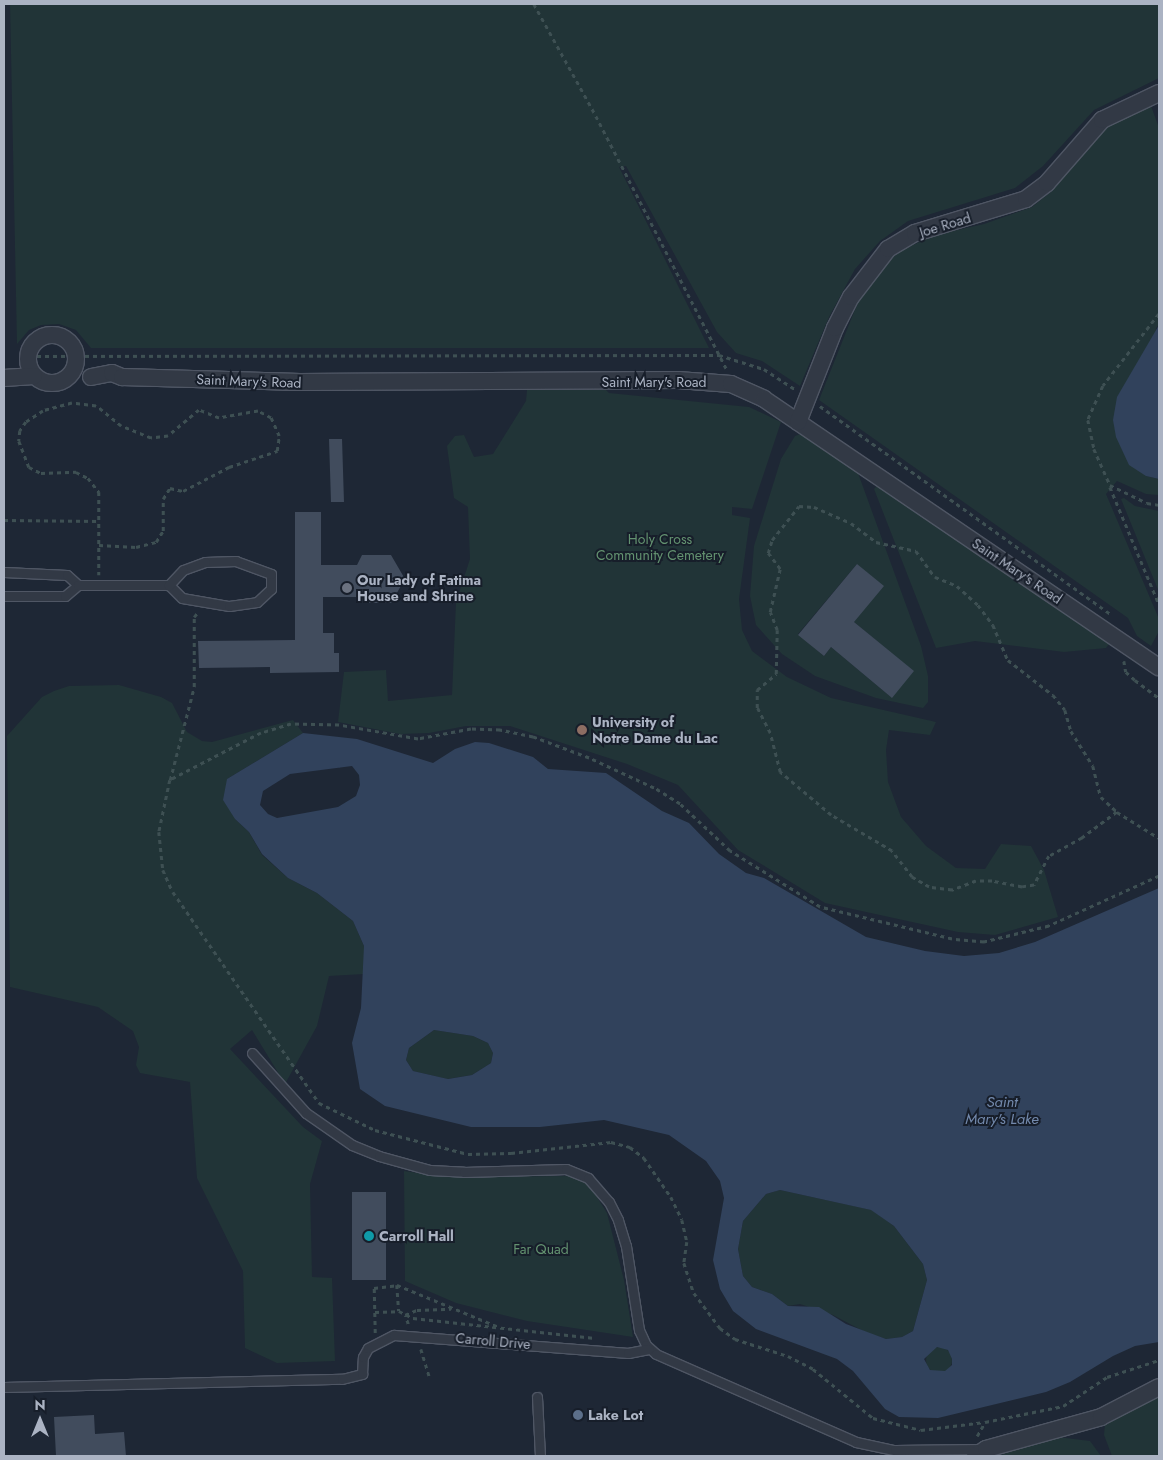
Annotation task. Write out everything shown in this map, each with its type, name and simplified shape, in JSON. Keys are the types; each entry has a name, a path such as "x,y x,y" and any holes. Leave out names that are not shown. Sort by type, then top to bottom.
{"street":[{"name":"Joe Road","path":"798,422 835,328 851,297 883,253 915,233 1026,199 1047,183 1102,120 1159,93"},
{"path":"34,376 29,356 37,340 52,335 67,340 76,353 74,369 70,376"},
{"name":"Saint Mary's Road","path":"4,378 34,376 48,383 70,376 91,377 112,382 122,377 300,382 678,380 731,384 764,399 1159,667"},
{"path":"980,1453 1102,1417 1159,1387"}],"lane":[{"path":"4,596 65,596 78,585 169,585 182,598 205,604 229,606 257,602 271,589 271,574 236,561 205,562 183,570 169,585"},
{"path":"4,572 67,575 78,585"},
{"path":"252,1054 306,1113 352,1145 379,1156 430,1170 464,1172 566,1169 588,1178 610,1202 618,1220 626,1246 639,1330 649,1349 856,1442 896,1450 980,1453"},
{"name":"Carroll Drive","path":"376,1342 407,1334 628,1353 649,1349"},
{"path":"4,1387 302,1382 362,1374 363,1357 376,1342"},
{"path":"537,1397 540,1456"}],"path":[{"path":"534,4 596,116 719,355 731,384"},
{"path":"1159,314 1103,386 1088,420 1094,449 1159,604"},
{"path":"29,356 76,353 719,355 764,368 800,392"},
{"path":"99,546 136,547 156,542 163,531 163,499 170,488 183,491 229,468 277,452 279,436 271,418 258,411 220,418 199,410 168,436 151,438 121,426 96,406 72,403 43,411 20,431 19,441 29,467 41,473 76,472 88,478 99,492 99,521 99,546 99,584"},
{"path":"818,405 1112,615"},
{"path":"1110,485 1147,503 1159,505"},
{"path":"1118,812 1082,838 1049,856 1034,885 1022,887 992,880 976,882 952,890 929,887 912,876 892,851 831,815 780,772 770,732 757,708 757,690 776,674 778,630 770,612 780,569 768,553 772,540 799,506 814,507 851,523 876,542 916,551 935,577 956,586 978,605 993,625 1008,660 1053,695 1065,710 1071,731 1093,766 1101,797 1118,812 1159,838"},
{"path":"4,520 99,521"},
{"path":"205,604 194,617 194,687 161,811 159,838 163,870 173,892 319,1103 375,1130 468,1154 511,1153 611,1142 630,1147 644,1158 671,1197 682,1220 687,1242 684,1263 694,1293 720,1328 735,1339 788,1356 813,1369 873,1418 896,1426 921,1430 1063,1406 1107,1377 1159,1360"},
{"path":"1122,656 1126,672 1159,698"},
{"path":"170,780 261,734 292,724 322,723 418,739 471,730 500,730 533,737 589,758 654,788 680,804 730,851 820,907 952,939 984,942 1008,938 1049,926 1159,876"},
{"path":"397,1285 399,1312"},
{"path":"376,1342 374,1288 397,1285 499,1327"},
{"path":"375,1312 399,1312 413,1318 602,1338"}],"green space":[{"path":"10,4 1159,4 1159,78 1094,110 1043,166 1015,188 908,221 880,241 855,269 829,317 800,386 762,361 736,353 717,332 626,166 619,167 709,348 91,348 76,330 59,324 41,325 29,330 17,344"},
{"path":"1150,103 1159,128 1159,325 1156,328 1146,476 1159,479 1159,495 1146,494 1117,481 1106,494 1159,619 1159,631 1151,646 1137,636 1128,618 819,400 858,302 893,254 935,235 984,224 1032,207 1052,191 1092,139 1120,115"},
{"name":"Holy Cross Community Cemetery","path":"527,390 606,390 609,393 749,407 781,422 752,509 732,507 732,515 750,518 739,599 742,630 752,651 787,677 831,698 936,722 930,735 889,730 886,750 888,782 901,817 926,846 956,868 985,869 1001,844 1031,846 1044,870 1058,917 995,935 958,932 825,903 738,850 678,785 627,764 510,726 466,726 429,733 400,734 338,722 344,672 386,670 388,701 452,695 456,602 470,559 468,507 454,498 447,446 455,436 464,435 474,457 493,454 526,401"},
{"path":"803,433 858,473 921,646 928,676 928,702 923,708 876,698 815,676 782,654 756,625 750,596 754,546 781,459 795,436","holes":["857,564 854,622 913,671 891,697 831,647 824,656 798,634"]},
{"path":"878,485 1109,644 1106,648 1064,652 975,641 936,648 874,489"},
{"path":"1124,498 1135,506 1159,511 1159,592 1121,499"},
{"path":"119,685 161,697 172,703 187,732 202,741 212,742 293,720 303,733 227,779 235,819 249,832 262,855 288,878 317,893 353,921 364,946 364,974 329,976 317,1026 285,1084 252,1030 230,1049 303,1127 322,1141 310,1184 312,1277 332,1278 335,1361 277,1363 245,1348 243,1271 197,1178 190,1082 140,1073 136,1065 139,1047 133,1031 98,1007 10,987 7,736 42,697 54,691 69,686"},
{"path":"434,1030 473,1036 488,1043 493,1053 491,1063 472,1075 447,1079 413,1071 406,1060 409,1048"},
{"name":"Far Quad","path":"404,1171 447,1177 576,1176 592,1189 607,1213 624,1280 633,1337 527,1321 456,1303 405,1281"},
{"path":"780,1190 872,1210 894,1226 923,1264 927,1280 913,1331 902,1337 886,1339 867,1333 833,1315 800,1304 788,1306 772,1294 752,1287 743,1276 738,1249 743,1221 766,1194"},
{"path":"939,1347 948,1351 952,1360 948,1369 939,1373 930,1369 926,1360 930,1351"},
{"path":"1159,1395 1159,1456 1112,1456 1104,1435 1105,1424"},
{"path":"1058,1437 1090,1441 1101,1456 997,1456"}],"water":[{"path":"1159,325 1159,479 1146,476 1129,465 1116,437 1113,420 1117,397"},
{"name":"Saint Mary's Lake","path":"303,733 357,739 433,763 455,749 475,742 489,743 533,757 548,769 606,773 662,811 689,823 719,854 746,873 764,878 866,937 925,951 964,956 999,953 1035,942 1159,888 1159,1342 1135,1346 1113,1356 1070,1382 1046,1392 938,1418 899,1417 885,1409 853,1371 837,1359 756,1329 733,1311 720,1289 713,1260 724,1198 720,1181 706,1161 669,1135 604,1120 540,1127 471,1127 385,1106 360,1089 352,1043 361,1008 364,946 353,921 317,893 288,878 262,854 249,832 235,819 223,800 227,779","holes":["352,766 359,775 360,785 356,796 338,807 277,818 268,814 260,805 263,791 290,774","434,1030 473,1036 488,1043 493,1053 491,1063 472,1075 448,1079 413,1071 406,1060 409,1048","780,1190 871,1210 894,1226 923,1264 927,1280 913,1331 902,1337 886,1339 846,1324 819,1307 788,1306 772,1294 752,1287 743,1276 738,1249 743,1221 766,1194","937,1347 948,1350 952,1359 952,1365 945,1371 930,1370 924,1359"]}],"building":[{"path":"329,439 342,439 344,502 331,502"},
{"name":"Our Lady of Fatima House and Shrine","path":"295,512 321,512 321,565 357,565 362,555 391,555 405,579 391,603 362,603 358,597 323,597 323,633 334,633 334,653 339,653 339,672 270,673 270,667 199,668 198,641 295,640"},
{"path":"857,564 884,586 854,622 914,671 892,698 831,647 824,656 798,635"},
{"name":"Carroll Hall","path":"352,1192 386,1192 386,1280 352,1280"},
{"path":"94,1415 95,1434 124,1432 126,1456 56,1456 54,1417"}],"place":[{"name":"Our Lady of Fatima House and Shrine","path":"347,588"},
{"name":"University of Notre Dame du Lac","path":"582,730"},
{"name":"Carroll Hall","path":"369,1236"},
{"name":"Lake Lot","path":"578,1415"}]}
